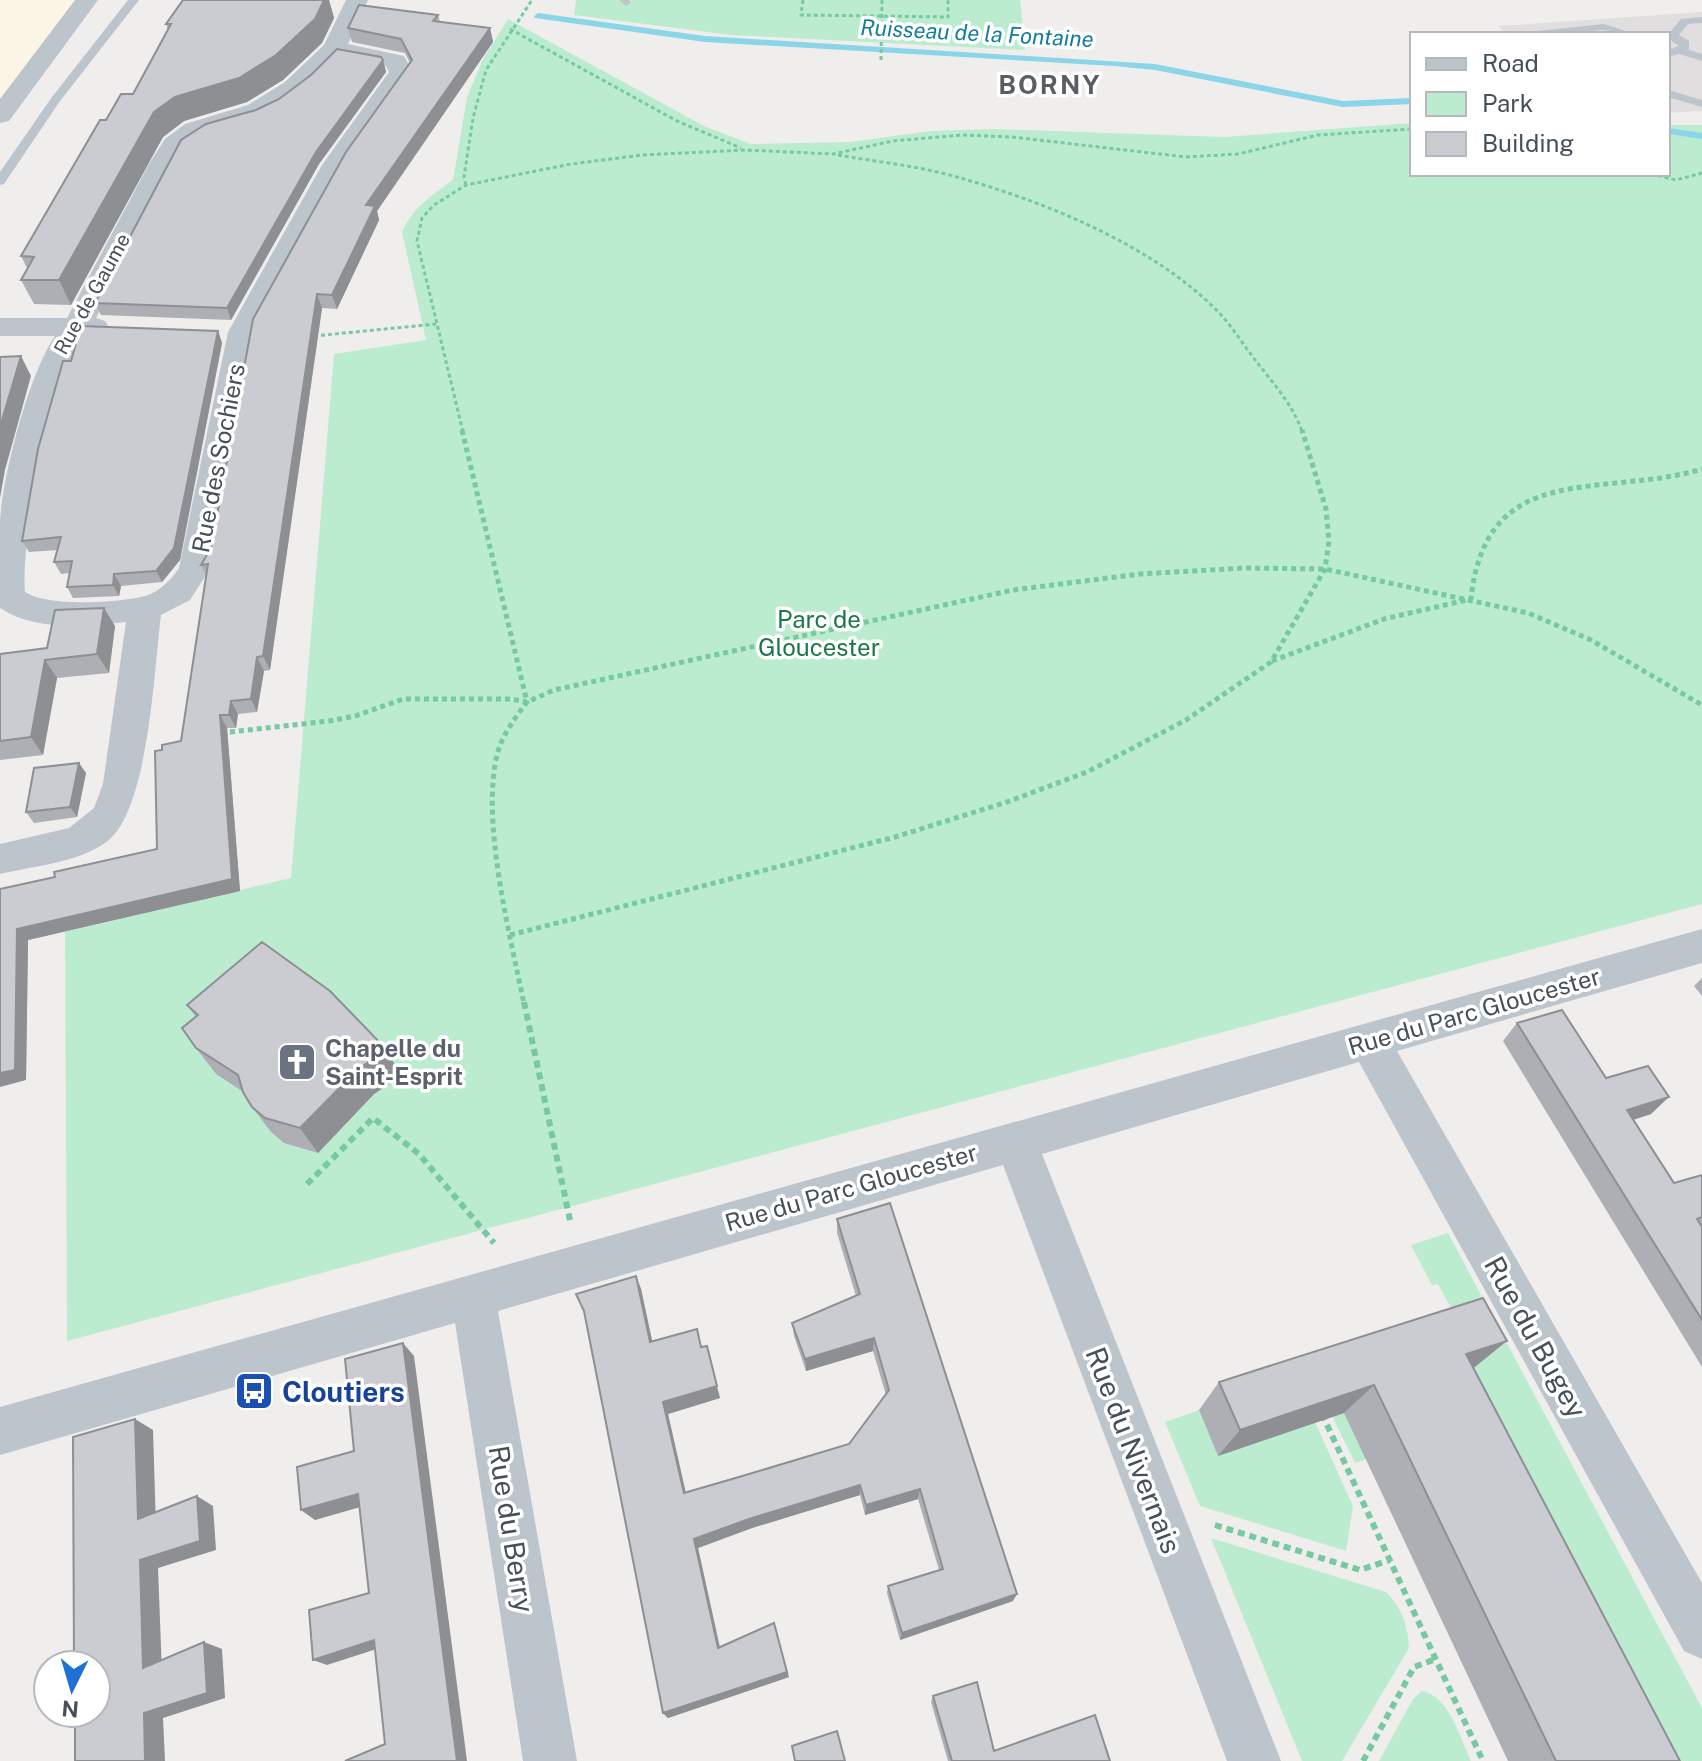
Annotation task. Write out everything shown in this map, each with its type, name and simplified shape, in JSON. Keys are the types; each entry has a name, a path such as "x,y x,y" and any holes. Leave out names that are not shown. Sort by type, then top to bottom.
{"street":[{"path":"0,116 87,0"},
{"name":"Rue de Gaume","path":"145,608 42,611 22,606 9,598 2,588 2,557 30,430 55,358 77,326 178,140 200,127 261,109 333,49 357,0"},
{"name":"Rue des Sochiers","path":"145,608 165,602 179,592 192,579 199,561 227,332 335,165 401,72 396,61 385,57 333,49"},
{"path":"0,327 122,328"},
{"path":"0,859 78,841 96,830 109,816 121,784 145,608"},
{"name":"Rue du Parc Gloucester","path":"0,1431 1702,946"},
{"name":"Rue du Bugey","path":"1369,1040 1702,1633"},
{"name":"Rue du Nivernais","path":"1015,1140 1254,1761"},
{"name":"Rue du Berry","path":"473,1297 550,1761"}],"lane":[{"path":"0,181 56,99 134,0"},
{"path":"1673,35 1685,21 1702,20"},
{"path":"1586,31 1604,27 1622,32"},
{"path":"1670,34 1685,44 1682,51"},
{"path":"1670,54 1682,51 1702,58"},
{"path":"1670,94 1702,104"}],"path":[{"path":"466,185 464,177 486,70 510,29 532,0"},
{"path":"803,0 801,15 884,17 948,17 948,0"},
{"path":"881,60 882,0"},
{"path":"510,29 677,121 745,150"},
{"path":"833,154 893,141 962,135 1012,137 1186,157 1238,154 1318,135 1410,129"},
{"path":"527,702 417,241 422,218 434,205 466,185 586,162 690,151 833,154 955,176 1080,222 1182,281 1223,317 1279,391 1301,427 1326,509 1329,541 1325,569 1271,662"},
{"path":"1659,176 1676,180 1702,173"},
{"path":"1471,599 1474,567 1488,532 1505,515 1536,497 1572,487 1656,481 1702,469"},
{"path":"563,1181 510,935 491,813 497,754 510,725 527,702 554,690 1013,590 1140,574 1244,568 1325,569 1528,613 1591,640 1702,705"},
{"path":"510,935 895,837 1007,802 1087,772 1172,727 1271,662 1384,619 1471,599"},
{"path":"216,734 329,721 355,716 403,699 511,699 527,702"},
{"path":"307,1184 373,1118 419,1154 527,1281"},
{"path":"1320,1409 1483,1761"},
{"path":"1156,1508 1360,1570 1390,1560"},
{"path":"1363,1761 1414,1667 1436,1659"}],"shaded area":[{"path":"0,0 87,0 0,116"},
{"path":"1702,12 1702,111 1670,113 1670,32 1504,32 1499,26"}],"green space":[{"path":"576,0 1020,0 1025,50 731,35 574,15"},
{"name":"Parc de Gloucester","path":"508,19 704,126 751,144 850,142 930,131 992,129 1224,137 1410,123 1410,176 1670,176 1670,125 1702,125 1702,904 67,1341 65,932 291,878 334,354 426,340 402,232 417,209 453,180 467,97 482,61"},
{"path":"1448,1233 1702,1708 1702,1761 1667,1761 1455,1430 1355,1463 1332,1416 1461,1326 1438,1284 1432,1285 1411,1245"},
{"path":"1199,1410 1218,1455 1315,1422 1353,1506 1346,1551 1200,1506 1165,1422"},
{"path":"1211,1538 1386,1592 1396,1604 1406,1625 1409,1648 1342,1761 1302,1761"},
{"path":"1422,1691 1432,1695 1447,1709 1471,1761 1379,1761 1413,1699"}],"building":[{"path":"183,0 324,0 315,19 276,55 239,78 175,97 154,112 59,280 21,280 34,257 21,256 100,120 106,120 121,94 133,94 171,24 166,24"},
{"path":"359,5 438,15 433,21 490,28 366,205 375,206 332,295 317,294 263,656 257,657 251,699 231,701 229,715 220,715 232,879 17,929 15,1070 0,1073 0,889 55,877 54,872 157,849 155,751 162,750 162,745 181,741 208,564 201,565 211,548 253,319 346,152 412,60 401,39 348,28"},
{"path":"337,49 381,57 383,60 316,152 227,308 95,303 181,140 206,124 256,110 279,99 311,75"},
{"path":"81,326 218,331 174,548 156,571 114,574 113,585 67,587 72,561 54,562 61,537 22,541 38,449 63,361 71,361"},
{"path":"21,356 0,427 0,357"},
{"path":"104,608 97,654 45,660 31,737 0,741 0,654 47,648 55,610"},
{"path":"79,763 70,807 26,812 34,768"},
{"name":"Chapelle du Saint-Esprit","path":"262,942 330,991 387,1050 358,1069 300,1128 265,1118 252,1107 238,1075 196,1048 182,1028 198,1015 187,1005"},
{"path":"1562,1010 1606,1078 1648,1066 1669,1097 1627,1110 1674,1183 1702,1175 1702,1217 1697,1219 1702,1227 1702,1320 1517,1023"},
{"path":"890,1203 1017,1594 902,1633 888,1586 943,1569 920,1489 866,1505 860,1485 749,1519 694,1539 718,1648 774,1623 787,1672 663,1713 584,1311 576,1294 636,1276 650,1342 697,1329 701,1347 707,1346 717,1386 663,1402 684,1493 849,1444 889,1390 874,1338 805,1359 792,1323 860,1294 837,1219"},
{"path":"1483,1298 1507,1341 1466,1354 1680,1761 1556,1761 1374,1385 1240,1430 1219,1382"},
{"path":"403,1343 457,1761 345,1761 385,1744 374,1640 313,1660 309,1610 369,1593 358,1494 301,1510 297,1467 354,1451 345,1359"},
{"path":"135,1419 138,1519 197,1496 200,1541 140,1560 143,1668 204,1642 207,1693 144,1713 145,1761 75,1761 75,1729 112,1729 112,1649 74,1649 73,1437"},
{"path":"977,1682 994,1751 1095,1715 1110,1761 952,1761 933,1696"},
{"path":"837,1731 845,1761 795,1761 792,1746"}],"waterway":[{"name":"Ruisseau de la Fontaine","path":"538,16 705,39 1155,67 1343,104 1410,101"},
{"name":"Ruisseau de la Fontaine","path":"1670,131 1702,136"}],"place":[{"name":"Chapelle du Saint-Esprit","path":"297,1062"},
{"name":"Cloutiers","path":"254,1391"}],"district":[{"name":"BORNY","path":"1050,84"}]}
